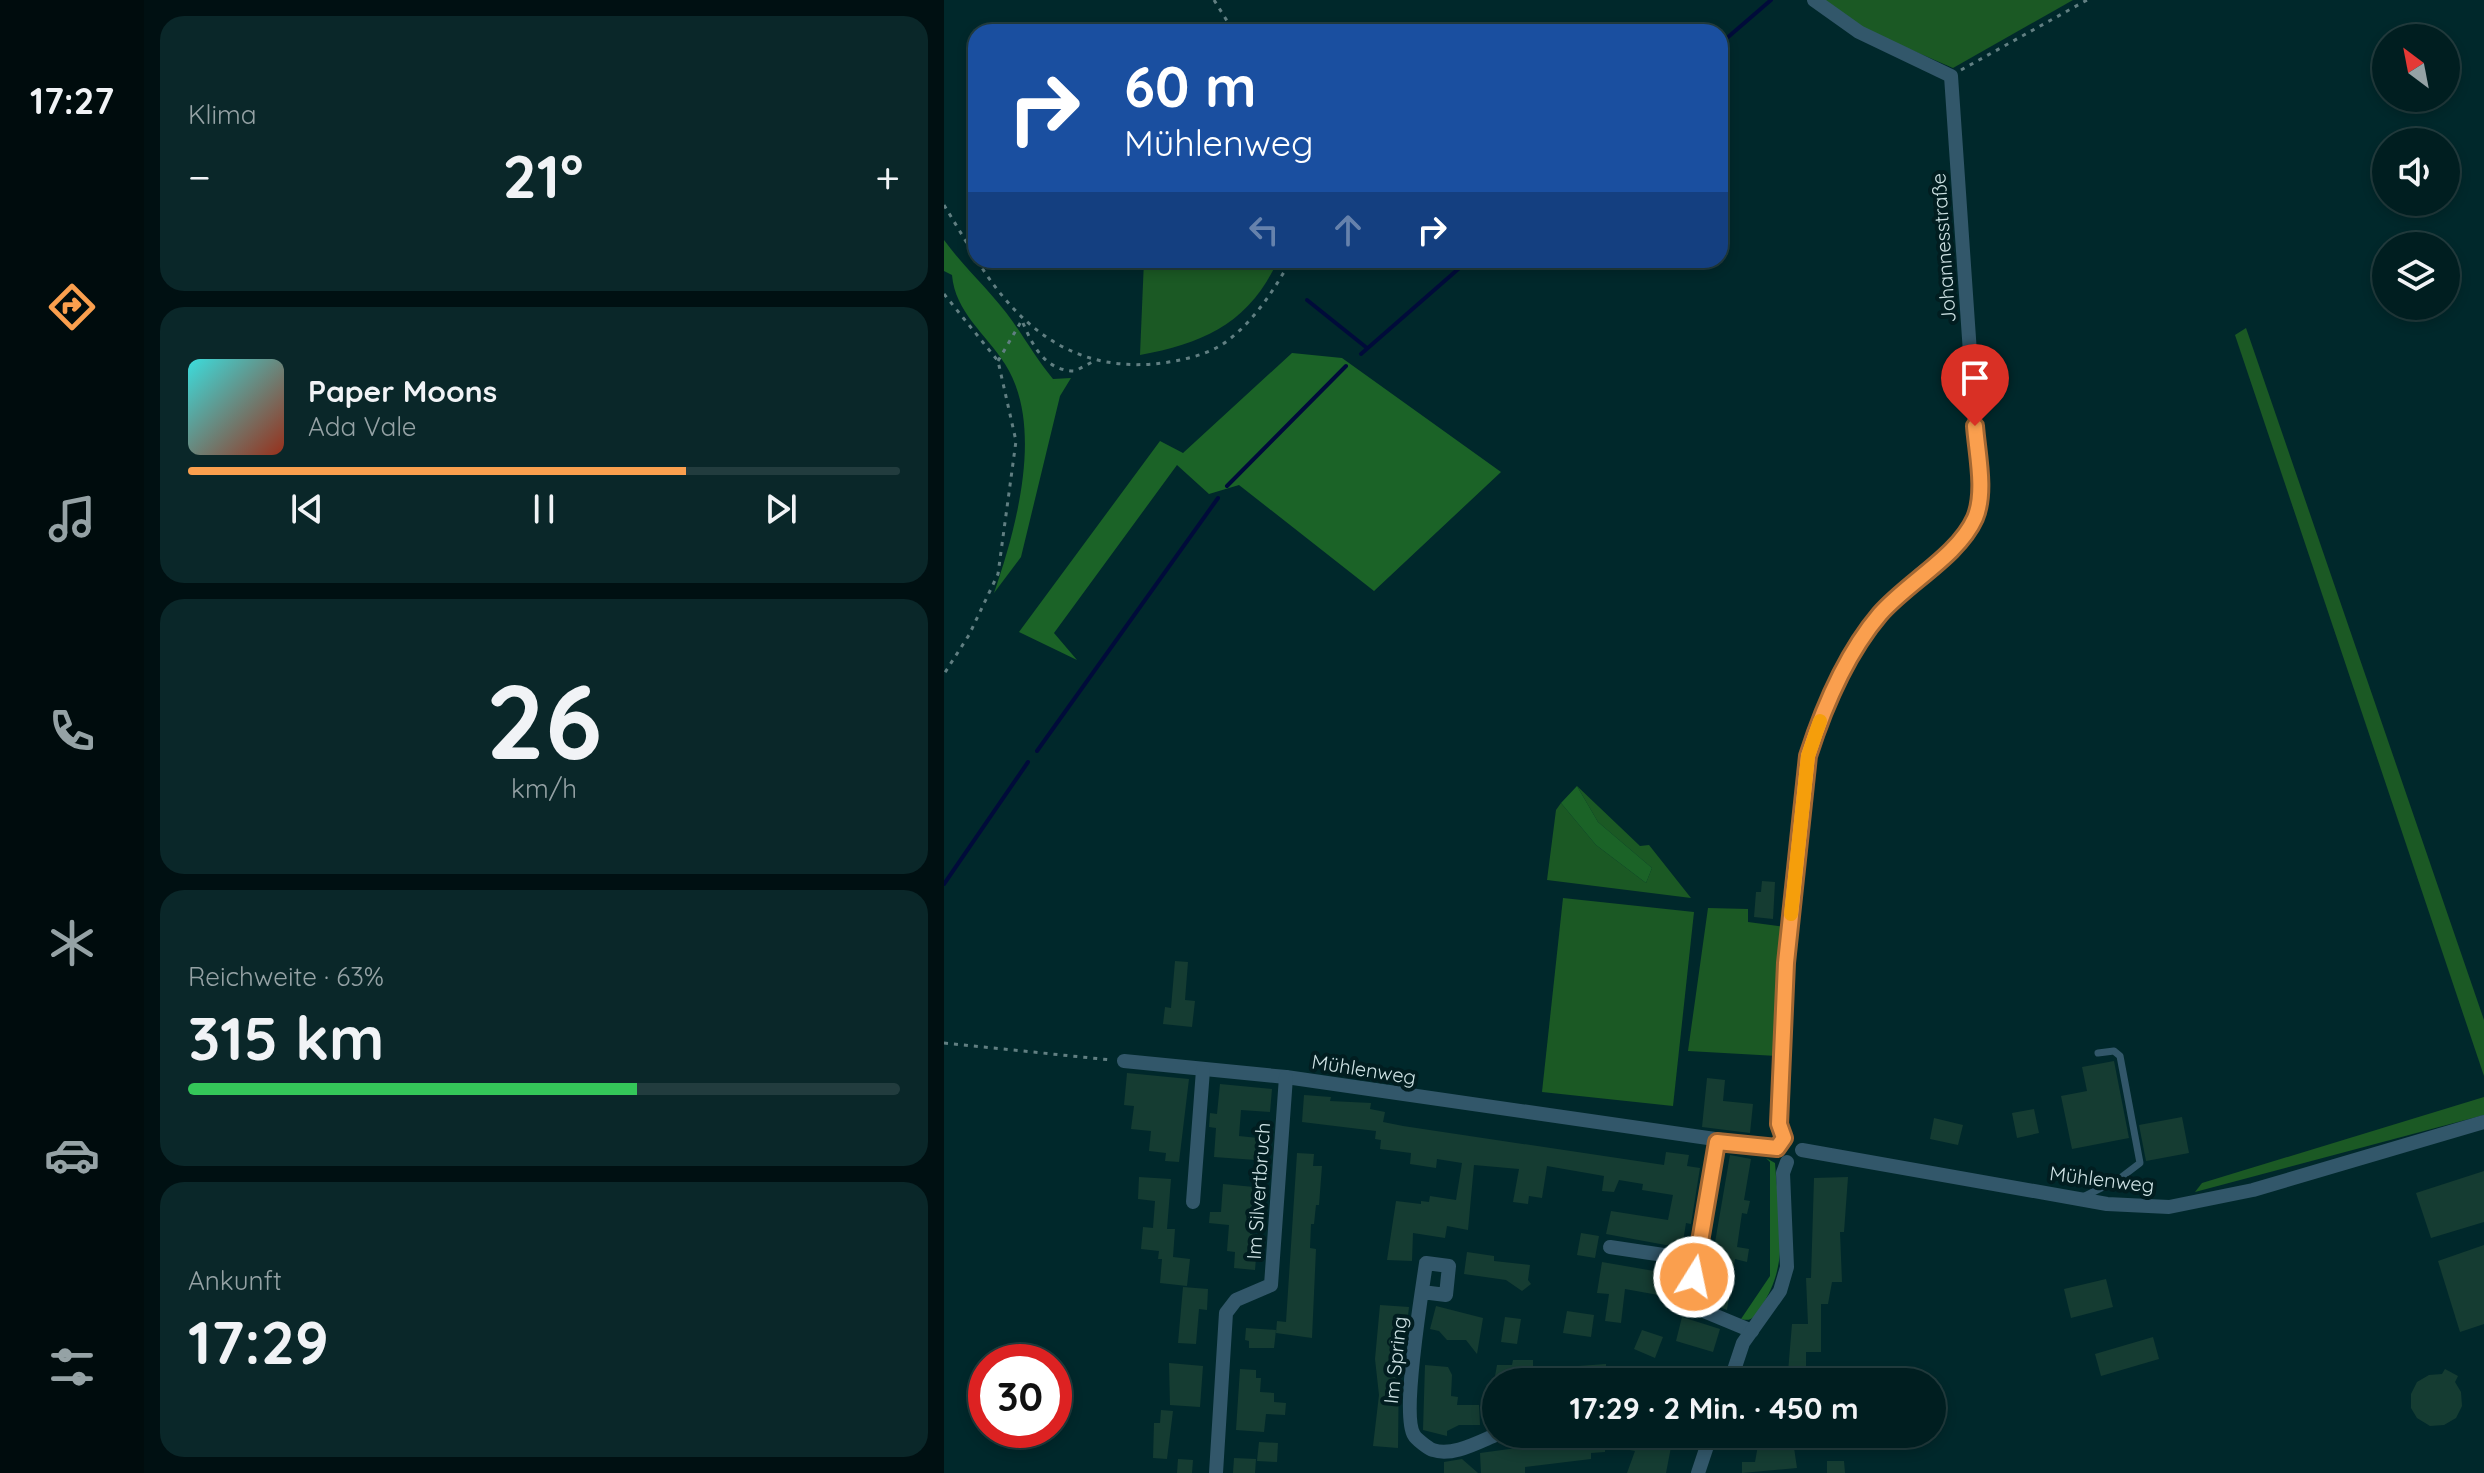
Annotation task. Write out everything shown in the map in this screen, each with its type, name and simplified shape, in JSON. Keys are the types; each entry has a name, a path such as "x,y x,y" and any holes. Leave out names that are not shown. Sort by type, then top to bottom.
{"street":[{"path":"1814,0 1859,32 1951,76"},
{"name":"Johannesstraße","path":"1780,1143 1786,963 1808,756 1845,665 1879,615 1920,574 1956,546 1976,516 1979,484 1951,76"},
{"name":"Mühlenweg","path":"1124,1061 1286,1077 1717,1142 1780,1143 1796,1139 1802,1150 2079,1199 2169,1207 2253,1190 2484,1122"},
{"path":"1193,1202 1203,1070"},
{"name":"Im Silvertbruch","path":"1216,1473 1226,1313 1236,1300 1271,1285 1286,1077"},
{"path":"1717,1142 1691,1294 1696,1305 1752,1331"},
{"path":"1780,1143 1779,1157 1787,1162 1796,1161 1802,1150"},
{"path":"1735,1368 1743,1343 1780,1291 1787,1267 1783,1173 1787,1162"},
{"path":"1610,1247 1697,1260"},
{"name":"Im Spring","path":"1422,1292 1409,1416 1414,1435 1433,1450 1460,1450 1482,1441"},
{"path":"1698,1473 1707,1448"}],"lane":[{"path":"2079,1199 2119,1179 2140,1163 2120,1056 2114,1051 2098,1053"}],"path":[{"path":"1214,0 1229,24"},
{"path":"1951,76 2087,0"},
{"path":"944,205 968,244"},
{"path":"982,268 996,291 1022,320 1054,344 1096,360 1135,367 1198,357 1231,339 1263,305 1286,268"},
{"path":"944,294 998,361 1016,441 998,574 969,635 944,674"},
{"path":"1022,320 1033,347 1050,364 1075,371 1096,360"},
{"path":"998,361 1022,320"},
{"path":"944,1043 1124,1061"}],"green space":[{"path":"1822,0 2073,0 1953,68 1863,29"},
{"path":"944,240 1005,311 1053,379 1071,378 1060,396 1021,557 994,593 1018,509 1025,447 1023,417 1017,389 1005,364 965,312 954,288 952,275 944,271"},
{"path":"1144,268 1274,268 1254,299 1223,326 1185,344 1140,355"},
{"path":"2246,328 2484,1020 2484,1076 2235,335"},
{"path":"1292,353 1342,358 1501,472 1374,591 1239,485 1209,494 1177,465 1054,633 1077,660 1019,632 1160,441 1183,453"},
{"path":"1577,786 1640,846 1649,845 1691,898 1547,880 1556,810 1561,803 1596,845 1646,883 1652,868 1598,822"},
{"path":"1577,786 1598,822 1652,868 1646,883 1596,845 1561,803"},
{"path":"1563,898 1694,912 1673,1106 1542,1092"},
{"path":"1708,908 1748,909 1748,922 1785,927 1777,1056 1688,1051"},
{"path":"2484,1097 2484,1115 2195,1192 2202,1183"},
{"path":"1766,1158 1775,1163 1780,1256 1770,1291 1754,1316 1745,1320 1741,1319 1770,1276 1770,1162"}],"building":[{"path":"1762,881 1775,882 1773,919 1754,917 1756,892 1761,892"},
{"path":"1175,961 1188,962 1185,1000 1195,1001 1192,1027 1163,1024 1165,1007 1171,1008"},
{"path":"2114,1061 2129,1138 2072,1149 2061,1096 2087,1091 2082,1067"},
{"path":"1127,1073 1189,1079 1179,1162 1165,1161 1166,1153 1149,1151 1151,1131 1131,1129 1134,1106 1124,1105"},
{"path":"1707,1078 1725,1080 1723,1101 1753,1104 1750,1133 1702,1127"},
{"path":"1220,1084 1272,1089 1270,1112 1241,1110 1239,1136 1258,1138 1256,1160 1214,1157 1216,1128 1209,1127 1210,1113 1217,1114"},
{"path":"1304,1095 1331,1097 1330,1101 1371,1103 1370,1109 1385,1112 1383,1122 1403,1126 1664,1165 1666,1152 1689,1155 1687,1166 1700,1168 1691,1224 1686,1223 1682,1248 1606,1234 1611,1211 1668,1220 1673,1195 1642,1190 1643,1184 1619,1180 1614,1192 1602,1191 1604,1176 1547,1166 1542,1198 1529,1196 1528,1204 1513,1202 1519,1169 1474,1165 1468,1230 1447,1226 1445,1238 1413,1233 1412,1261 1387,1260 1396,1201 1421,1204 1421,1201 1429,1202 1430,1196 1456,1200 1462,1163 1437,1159 1436,1168 1410,1164 1411,1153 1380,1149 1381,1140 1375,1139 1376,1131 1302,1122"},
{"path":"2034,1109 2039,1133 2017,1138 2012,1113"},
{"path":"2182,1117 2189,1153 2146,1161 2139,1125"},
{"path":"1934,1118 1963,1125 1958,1145 1930,1139"},
{"path":"1297,1153 1314,1154 1313,1166 1322,1166 1319,1205 1316,1205 1314,1224 1311,1224 1310,1248 1316,1249 1312,1338 1276,1333 1277,1321 1286,1322"},
{"path":"1730,1155 1751,1159 1744,1200 1750,1201 1747,1214 1742,1213 1737,1247 1749,1249 1747,1262 1735,1259 1727,1310 1707,1302 1709,1295 1706,1295"},
{"path":"2484,1171 2484,1222 2431,1238 2416,1193"},
{"path":"1139,1177 1171,1179 1167,1229 1175,1229 1173,1257 1190,1259 1187,1286 1160,1283 1162,1259 1158,1259 1159,1251 1141,1249 1143,1227 1153,1228 1155,1201 1138,1199"},
{"path":"1848,1177 1844,1232 1840,1232 1842,1282 1832,1282 1828,1304 1821,1304 1821,1352 1806,1352 1806,1368 1788,1368 1792,1324 1808,1324 1806,1278 1811,1278 1814,1178"},
{"path":"1223,1184 1254,1187 1250,1234 1258,1234 1255,1270 1234,1268 1235,1252 1227,1251 1229,1225 1209,1223 1210,1212 1221,1212"},
{"path":"1581,1233 1599,1236 1595,1258 1577,1255"},
{"path":"2484,1245 2484,1324 2460,1332 2438,1261"},
{"path":"1467,1252 1494,1256 1494,1261 1530,1265 1528,1280 1531,1284 1522,1291 1506,1280 1464,1274"},
{"path":"1602,1262 1654,1271 1655,1267 1679,1267 1678,1291 1665,1289 1664,1296 1625,1289 1621,1323 1605,1321 1609,1294 1597,1293"},
{"path":"2106,1279 2113,1307 2071,1318 2064,1289"},
{"path":"1183,1287 1208,1289 1207,1310 1199,1309 1196,1344 1178,1343"},
{"path":"1380,1305 1409,1307 1403,1361 1399,1361 1398,1448 1373,1446 1379,1395 1375,1359"},
{"path":"1436,1306 1483,1318 1477,1354 1466,1340 1447,1340 1439,1331 1430,1329"},
{"path":"1567,1311 1594,1315 1591,1337 1563,1333"},
{"path":"1505,1317 1521,1319 1517,1344 1501,1342"},
{"path":"1682,1317 1720,1329 1713,1352 1676,1341"},
{"path":"1246,1328 1276,1330 1274,1348 1249,1348 1249,1341 1245,1340"},
{"path":"1642,1330 1663,1337 1655,1358 1634,1349"},
{"path":"2153,1337 2159,1359 2101,1376 2095,1354"},
{"path":"1513,1360 1533,1360 1533,1368 1496,1368 1497,1365 1512,1365"},
{"path":"1169,1363 1203,1366 1200,1407 1170,1405"},
{"path":"1606,1364 1606,1368 1550,1368"},
{"path":"1425,1365 1448,1367 1452,1375 1451,1396 1458,1397 1457,1405 1479,1405 1480,1425 1459,1425 1447,1431 1447,1436 1423,1430"},
{"path":"1240,1369 1256,1370 1256,1378 1261,1378 1260,1392 1274,1393 1274,1402 1286,1403 1285,1415 1266,1414 1264,1432 1236,1430"},
{"path":"2445,1369 2458,1376 2455,1382 2461,1392 2462,1406 2456,1418 2444,1425 2430,1426 2417,1418 2411,1408 2411,1394 2417,1382 2429,1375 2442,1374"},
{"path":"1161,1410 1173,1411 1167,1459 1153,1458 1154,1423 1160,1423"},
{"path":"1259,1442 1278,1443 1277,1462 1257,1461"},
{"path":"1517,1448 1605,1448 1605,1452 1591,1453 1591,1459 1525,1467 1525,1473 1481,1473 1480,1453"},
{"path":"1618,1448 1671,1448 1666,1473 1627,1473 1635,1451"},
{"path":"1758,1448 1794,1448 1797,1468 1742,1473 1742,1462 1755,1462"},
{"path":"1234,1458 1256,1459 1255,1473 1233,1473"},
{"path":"1178,1459 1193,1460 1192,1473 1177,1473"},
{"path":"1462,1459 1478,1473 1444,1473 1444,1462"},
{"path":"1827,1461 1844,1461 1845,1473 1827,1473"}],"waterway":[{"path":"1728,37 1771,0"},
{"path":"1361,354 1459,268"},
{"path":"1307,300 1367,348"},
{"path":"1227,486 1346,366"},
{"path":"1037,751 1218,498"},
{"path":"944,884 1028,762"}],"slow traffic":[{"path":"1791,914 1808,756 1820,721"}],"route":[{"path":"1694,1277 1717,1142 1777,1148 1784,1138 1779,1124 1786,963 1808,756 1817,728 1845,665 1879,615 1920,574 1956,546 1976,516 1979,484 1975,426"}]}
